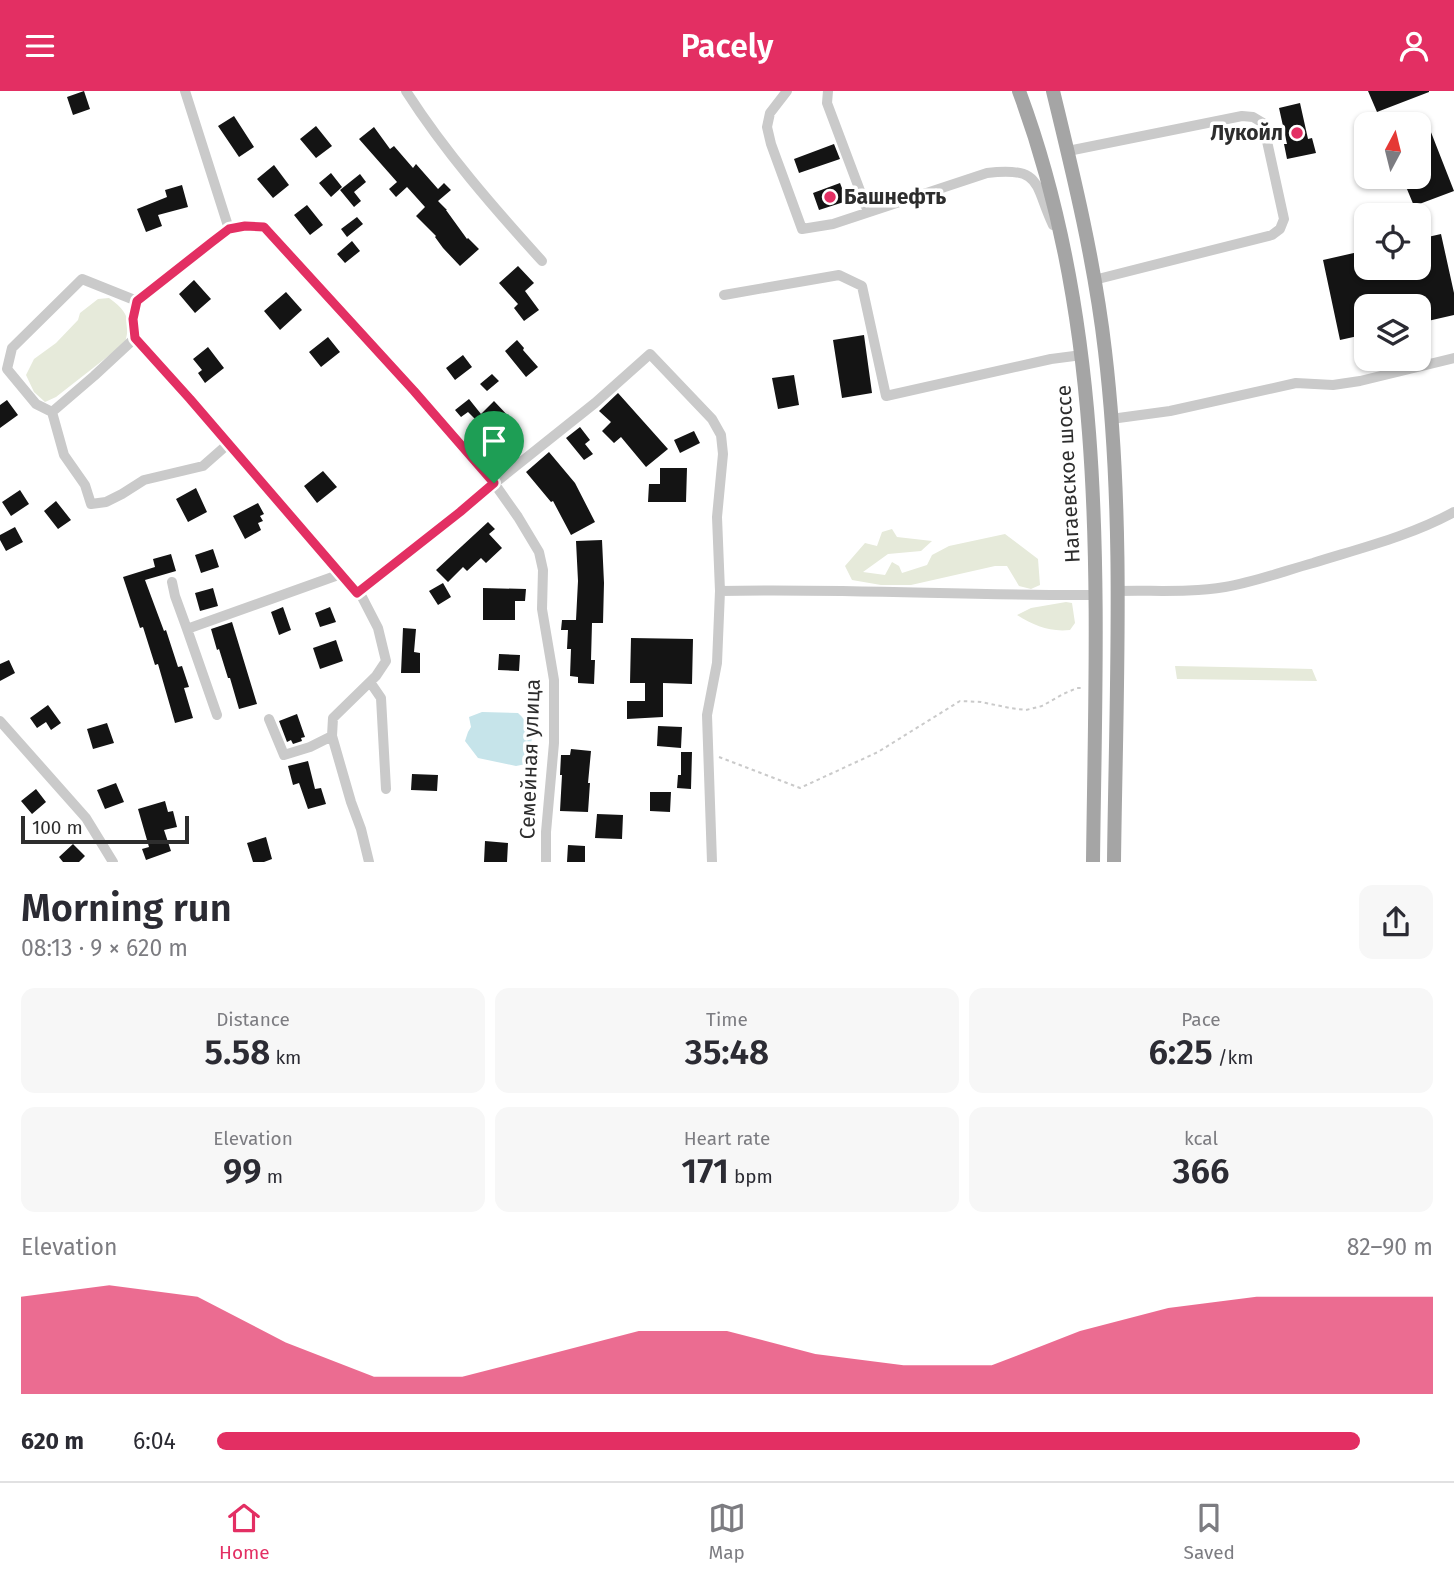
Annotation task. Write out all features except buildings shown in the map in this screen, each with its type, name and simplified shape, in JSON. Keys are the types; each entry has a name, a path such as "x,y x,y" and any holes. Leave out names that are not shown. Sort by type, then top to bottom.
{"main road":[{"name":"Нагаевское шоссе","path":"1019,91 1039,148 1063,244 1082,355 1090,430 1096,595 1093,862"},
{"name":"Нагаевское шоссе","path":"1053,91 1084,222 1105,351 1111,419 1117,591 1114,862"},
{"path":"1116,691 1119,862"}],"street":[{"path":"185,91 229,229 137,301 133,319 135,338 362,597 377,628 386,661 370,682 333,718 332,737 369,862"},
{"path":"406,91 474,183 542,261"},
{"path":"787,91 770,113 767,127 803,229 833,224 987,173 1004,170 1030,177 1038,185 1046,210 1063,244"},
{"path":"828,91 827,103 868,212"},
{"path":"1068,151 1253,117 1263,123 1284,219 1280,229 1272,235 1094,280"},
{"name":"Семейная улица","path":"229,229 264,227 494,483 519,517 539,552 543,571 542,609 554,680 554,743 546,862"},
{"path":"724,295 839,275 862,286 886,396 1051,359 1082,355"},
{"path":"137,301 82,279 12,348 7,369 36,404 52,412 64,455 85,485 91,504 106,502 144,479 203,466 228,444"},
{"path":"52,412 135,338"},
{"path":"357,593 595,403 650,354 712,419 721,435 723,454 717,517 720,591 717,663 707,715 712,862"},
{"path":"1111,419 1170,411 1296,383 1334,384 1360,381 1454,358"},
{"path":"1117,591 1200,589 1250,581 1374,544 1433,523 1454,512"},
{"path":"187,629 341,574"},
{"path":"172,582 174,596 217,715"},
{"path":"720,591 791,589 977,595 1096,595"},
{"path":"370,682 381,698 386,789"},
{"path":"269,719 284,755 332,737"},
{"path":"0,721 86,818 111,861"}],"path":[{"path":"708,753 800,788 878,752 960,701 1026,710 1042,706 1077,688 1095,687"}],"green space":[{"path":"109,298 124,312 128,322 125,343 56,397 45,402 34,392 26,375 34,359 56,343 78,320 80,313 98,299"},
{"path":"892,529 897,537 932,541 921,551 888,554 863,572 885,575 892,562 899,566 902,573 927,565 932,555 949,546 1005,534 1038,559 1040,585 1031,589 1019,586 1007,566 995,566 911,585 881,585 852,580 845,566 865,543 877,546 882,532"},
{"path":"1072,603 1075,623 1070,630 1042,627 1017,615 1031,608"},
{"path":"1175,666 1312,669 1317,681 1177,679"}],"water":[{"path":"482,712 518,713 524,720 532,737 526,764 516,766 478,758 465,741 471,727 469,717"}],"place":[{"name":"Лукойл","path":"1297,133"},
{"name":"Башнефть","path":"830,197"}],"route":[{"path":"264,227 494,483 357,593 298,522 135,338 133,319 137,301 229,229 264,227"}]}
